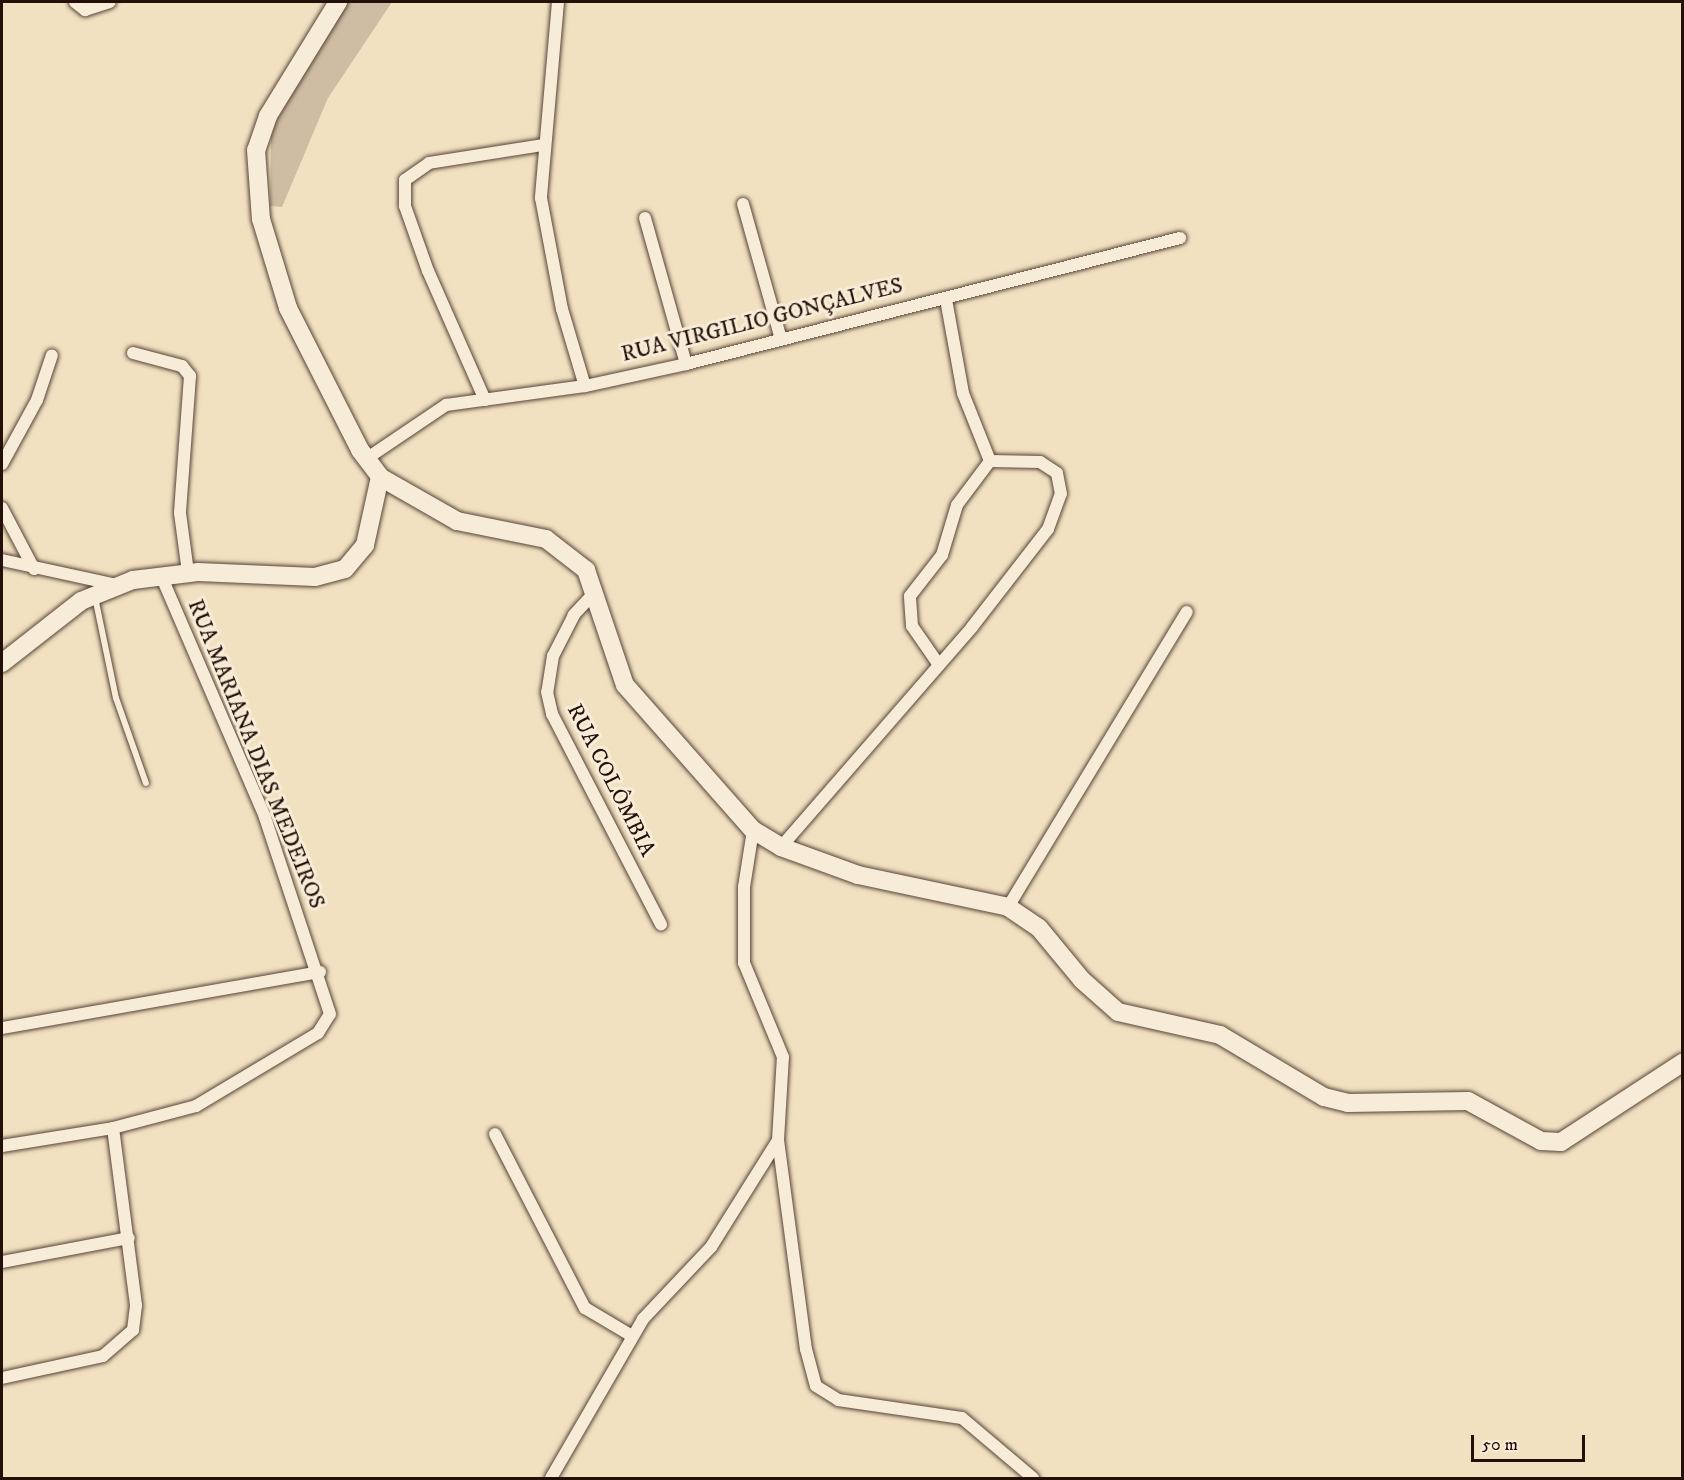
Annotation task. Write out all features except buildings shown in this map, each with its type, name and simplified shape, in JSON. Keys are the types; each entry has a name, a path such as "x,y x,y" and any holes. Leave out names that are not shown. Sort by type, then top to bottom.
{"street":[{"path":"75,2 85,10 110,2"},
{"path":"338,2 268,116 256,150 256,174 275,274 366,459 380,477 457,521 546,539 577,560 596,591 625,685 753,830 780,847 858,875 1008,907 1039,928 1082,980 1118,1012 1220,1035 1324,1097 1348,1103 1468,1101 1541,1141 1561,1142 1683,1063"},
{"path":"558,2 543,145 541,198 585,386"},
{"path":"484,400 428,271 405,206 405,180 429,163 543,145"},
{"path":"743,204 781,339"},
{"path":"645,218 686,364"},
{"name":"RUA VIRGILIO GONÇALVES","path":"366,459 433,411 484,400 585,386 686,364 916,302 946,299 1180,237"},
{"path":"946,299 963,393 990,461"},
{"path":"133,353 182,366 190,376 180,513 188,572"},
{"path":"2,464 37,400 52,355"},
{"path":"780,847 972,627 1037,546 1061,494 1059,477 1047,465 990,461"},
{"path":"939,665 912,626 910,596 942,555 957,505 990,461"},
{"path":"2,663 94,593 117,585 161,575 188,572 315,577 345,569 365,545 380,477"},
{"path":"2,508 34,569"},
{"path":"2,560 34,569 117,585"},
{"name":"RUA MARIANA DIAS MEDEIROS","path":"2,1146 113,1128 196,1106 318,1033 330,1014 320,972 265,817 161,575"},
{"name":"RUA COLÔMBIA","path":"596,591 574,615 553,656 547,692 552,714 661,924"},
{"path":"1008,907 1187,612"},
{"path":"753,830 744,887 744,963 783,1057 778,1140 806,1348 816,1386 838,1400 957,1416 1010,1456 1034,1479"},
{"path":"2,1028 320,972"},
{"path":"2,1378 91,1360 126,1340 136,1320 129,1238 113,1128"},
{"path":"495,1134 580,1300 594,1317 632,1336"},
{"path":"551,1479 632,1336 711,1247 778,1140"},
{"path":"2,1262 129,1238"}],"lane":[{"path":"94,593 116,698 146,783"}],"shaded area":[{"path":"339,2 392,2 328,98 282,207 270,206 271,132"}]}
